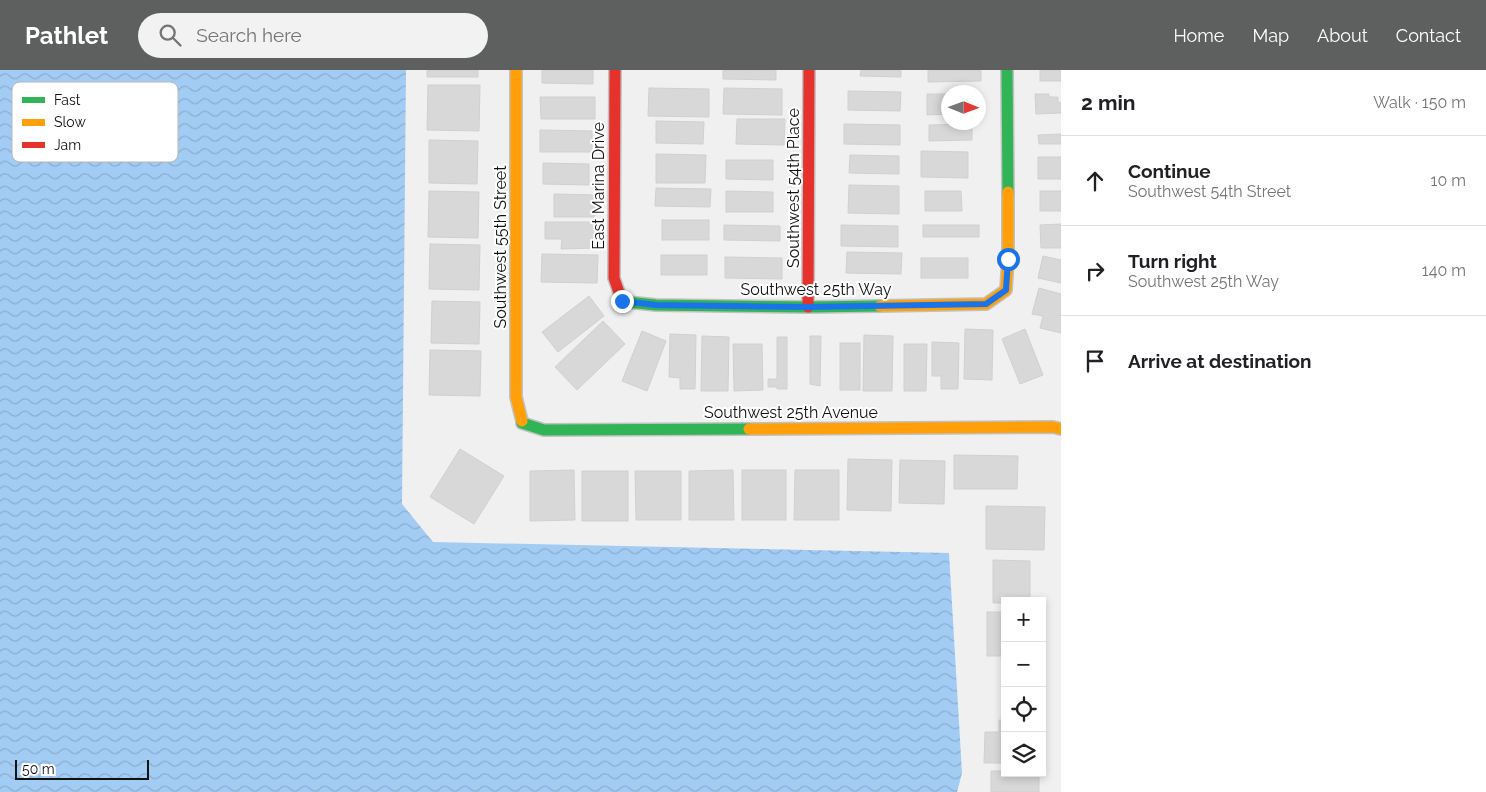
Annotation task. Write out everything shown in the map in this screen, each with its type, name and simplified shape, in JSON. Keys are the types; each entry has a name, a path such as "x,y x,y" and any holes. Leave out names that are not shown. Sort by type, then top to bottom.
{"street":[{"name":"Southwest 55th Street","path":"516,70 516,397 522,423"},
{"name":"East Marina Drive","path":"615,70 614,278 622,301"},
{"name":"Southwest 54th Place","path":"808,307 810,70"},
{"name":"Southwest 25th Way","path":"622,301 656,305 808,307 986,304 1006,290 1008,259 1007,70"},
{"name":"Southwest 25th Avenue","path":"522,423 544,430 1061,428"}],"water":[{"path":"0,70 406,70 402,504 433,542 949,553 962,773 957,792 0,792"}],"building":[{"path":"427,70 478,70 478,77 427,77"},
{"path":"542,70 593,70 593,84 542,83"},
{"path":"723,70 776,70 776,80 723,79"},
{"path":"861,70 901,70 901,77 860,76"},
{"path":"928,70 981,70 981,81 928,82"},
{"path":"1040,70 1061,70 1061,81 1040,81"},
{"path":"428,85 480,85 479,131 427,130"},
{"path":"649,88 709,89 709,117 648,116"},
{"path":"724,88 782,89 782,115 723,114"},
{"path":"848,91 901,92 900,111 848,110"},
{"path":"927,94 941,94 941,114 927,115"},
{"path":"1035,94 1049,94 1049,97 1058,97 1058,103 1061,102 1061,113 1036,114"},
{"path":"540,97 595,97 595,119 541,119"},
{"path":"737,119 785,119 784,145 736,144"},
{"path":"656,121 704,122 703,144 656,143"},
{"path":"844,124 900,125 900,145 844,144"},
{"path":"929,125 941,125 941,130 972,130 972,140 929,141"},
{"path":"540,130 592,131 592,152 540,152"},
{"path":"1061,134 1061,144 1039,144 1038,135"},
{"path":"429,140 478,141 477,184 429,183"},
{"path":"921,151 968,152 968,178 921,177"},
{"path":"656,154 706,155 705,183 656,183"},
{"path":"850,155 899,156 899,174 849,173"},
{"path":"1038,157 1061,157 1061,179 1038,179"},
{"path":"726,160 773,160 773,180 726,179"},
{"path":"543,163 589,164 589,185 543,184"},
{"path":"849,185 899,186 899,214 848,213"},
{"path":"656,188 711,189 710,207 655,206"},
{"path":"429,191 479,192 478,238 428,237"},
{"path":"726,191 773,192 773,212 726,212"},
{"path":"925,191 961,191 962,211 925,211"},
{"path":"1040,191 1061,191 1061,211 1040,211"},
{"path":"554,194 595,195 594,217 554,217"},
{"path":"662,220 709,220 709,240 662,240"},
{"path":"545,222 597,222 597,248 561,249 562,239 545,239"},
{"path":"1061,224 1061,248 1041,248 1040,225"},
{"path":"724,225 780,226 780,241 724,240"},
{"path":"841,225 898,226 898,247 841,246"},
{"path":"923,225 979,225 979,237 923,237"},
{"path":"430,244 480,245 479,290 429,289"},
{"path":"847,252 902,253 901,274 846,273"},
{"path":"542,254 598,255 597,283 541,282"},
{"path":"661,255 707,255 707,275 661,275"},
{"path":"1043,256 1061,260 1061,283 1038,278"},
{"path":"725,257 782,258 782,279 725,278"},
{"path":"921,258 968,258 968,278 921,278"},
{"path":"1039,288 1061,294 1061,333 1040,328 1043,316 1032,314"},
{"path":"589,296 604,316 558,352 542,332"},
{"path":"432,301 480,302 479,344 431,343"},
{"path":"603,321 625,344 577,390 555,367"},
{"path":"965,329 993,330 992,380 964,379"},
{"path":"1025,329 1043,375 1020,384 1002,339"},
{"path":"642,331 666,341 647,391 622,381"},
{"path":"670,334 696,335 695,389 680,389 680,378 669,377"},
{"path":"864,335 893,336 892,391 863,391"},
{"path":"702,336 729,337 728,391 701,391"},
{"path":"810,336 821,336 820,386 810,384"},
{"path":"777,337 787,337 787,389 768,387 768,379 777,379"},
{"path":"932,342 959,343 958,389 941,389 941,376 932,376"},
{"path":"840,343 860,343 860,390 840,390"},
{"path":"733,344 762,344 763,390 734,391"},
{"path":"904,344 927,344 926,391 904,391"},
{"path":"430,350 481,351 480,396 429,395"},
{"path":"460,449 504,476 474,524 430,497"},
{"path":"954,455 1018,456 1017,489 954,489"},
{"path":"848,459 892,460 891,511 847,510"},
{"path":"900,460 945,461 944,504 899,503"},
{"path":"574,470 575,520 530,521 530,471"},
{"path":"733,470 734,520 689,520 689,471"},
{"path":"742,470 786,470 786,520 742,520"},
{"path":"795,470 839,470 839,520 794,520"},
{"path":"582,471 628,471 628,521 582,521"},
{"path":"635,471 681,471 681,520 636,520"},
{"path":"986,506 1045,507 1044,550 986,549"},
{"path":"993,560 1030,561 1030,597 1001,597 1001,603 993,603"},
{"path":"987,612 1001,612 1001,656 987,656"},
{"path":"999,720 1001,720 1001,763 984,763 985,732 999,732"},
{"path":"991,771 1001,771 1001,777 1039,777 1039,792 991,792"}],"traffic: fast":[{"path":"1007,70 1008,192"},
{"path":"627,302 656,305 880,306"},
{"path":"522,421 522,423 544,430 749,429"}],"traffic: slow":[{"path":"516,70 516,397 522,421"},
{"path":"880,306 986,304 1006,290 1008,192"},
{"path":"749,429 1053,427 1061,429"}],"traffic: jam":[{"path":"615,70 614,278 622,301 627,302"},
{"path":"808,307 809,70"}],"route":[{"path":"622,301 656,305 808,307 986,304 1006,290 1008,259"}]}
